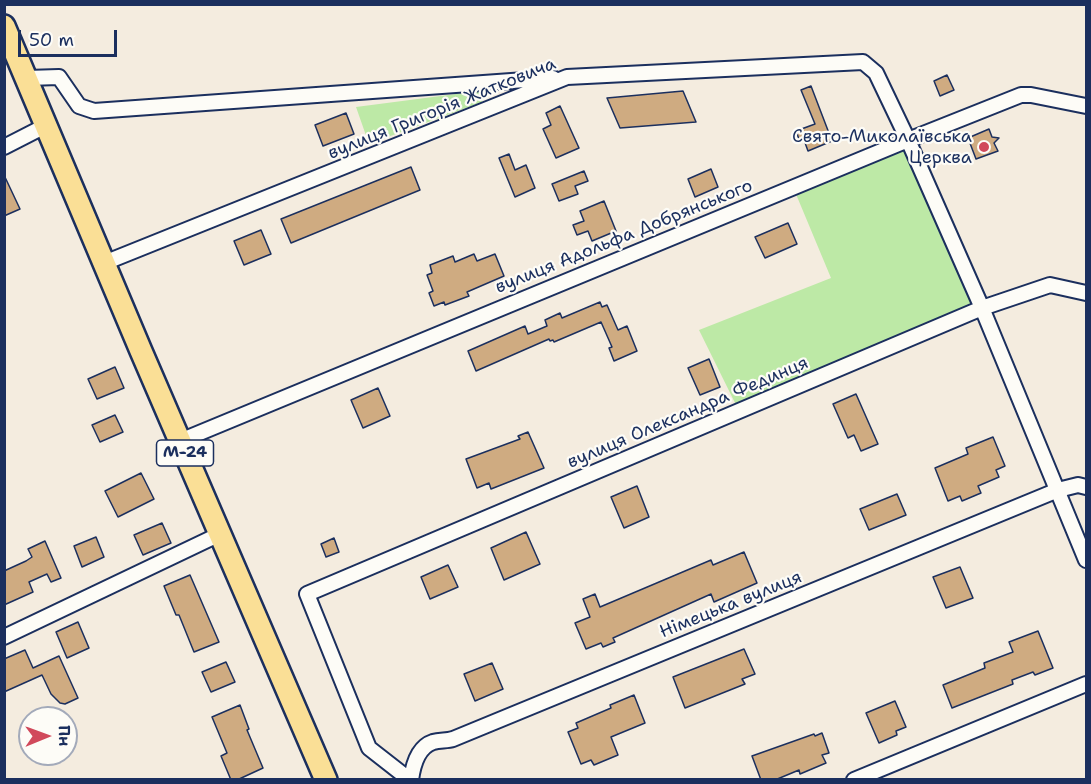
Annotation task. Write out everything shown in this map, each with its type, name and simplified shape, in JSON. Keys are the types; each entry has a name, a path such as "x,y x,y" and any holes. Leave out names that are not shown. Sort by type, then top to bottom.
{"highway":[{"name":"М-24","path":"4,26 326,780"}],"street":[{"name":"вулиця Григорія Жатковича","path":"104,263 567,77 863,62 876,73 908,140 982,308 1086,560"},
{"path":"27,78 59,77 79,106 94,111 567,77"},
{"name":"вулиця Адольфа Добрянського","path":"180,441 1021,95 1086,106"},
{"path":"4,147 47,125"},
{"name":"вулиця Олександра Фединця","path":"410,780 369,748 307,594 982,308 1050,285 1086,293"},
{"name":"Німецька вулиця","path":"410,780 420,752 432,742 453,740 1058,490 1078,485 1086,487"},
{"path":"4,637 220,534"},
{"path":"854,780 1086,684"}],"green space":[{"path":"479,91 482,102 369,144 356,107"},
{"path":"908,140 982,308 739,411 699,330 831,278 793,187"}],"building":[{"path":"947,75 954,90 940,96 934,81"},
{"path":"811,86 832,141 808,151 804,140 800,142 796,131 815,124 801,90"},
{"path":"683,91 696,122 620,128 607,98"},
{"path":"560,106 579,148 556,158 543,129 551,125 546,113"},
{"path":"346,113 354,134 323,146 315,125"},
{"name":"Свято-Миколаївська Церква","path":"989,129 992,137 999,138 994,143 998,151 976,159 968,138"},
{"path":"509,154 515,170 526,165 535,188 515,197 499,158"},
{"path":"411,167 420,190 291,243 281,219"},
{"path":"711,169 718,187 695,197 688,179"},
{"path":"584,171 588,181 575,186 578,194 559,201 552,184"},
{"path":"4,175 20,209 4,216"},
{"path":"604,201 616,231 592,241 588,231 577,235 573,225 584,221 580,211"},
{"path":"788,223 797,244 765,258 755,237"},
{"path":"261,230 271,254 244,265 234,241"},
{"path":"474,254 477,261 495,254 504,276 467,292 469,296 445,305 444,302 434,306 429,293 433,291 427,275 432,273 430,265 453,256 455,262"},
{"path":"600,302 602,307 607,305 618,330 627,326 637,351 614,361 609,348 612,347 601,322 554,342 549,339 476,371 468,351 525,326 528,334 547,326 545,320 560,313 562,318"},
{"path":"709,359 720,387 700,395 688,368"},
{"path":"115,367 124,388 97,399 88,379"},
{"path":"378,388 390,416 363,428 351,400"},
{"path":"856,394 878,444 861,451 854,435 848,438 833,404"},
{"path":"115,415 123,432 100,442 92,425"},
{"path":"528,432 544,468 491,489 489,483 477,488 466,459 520,439 518,436"},
{"path":"993,437 1005,466 996,470 999,477 978,486 981,493 962,501 960,496 948,501 935,468 968,454 966,448"},
{"path":"141,473 154,499 118,517 105,491"},
{"path":"637,486 649,517 624,528 611,497"},
{"path":"897,494 906,515 869,530 860,509"},
{"path":"162,523 171,543 143,555 134,535"},
{"path":"526,532 540,564 504,580 491,548"},
{"path":"96,537 104,557 82,567 74,546"},
{"path":"334,538 339,552 326,557 321,544"},
{"path":"45,541 61,578 51,582 47,574 29,582 33,592 4,605 4,571 32,557 28,549"},
{"path":"744,552 757,583 714,602 711,594 613,638 615,642 603,647 601,643 586,649 575,623 590,617 583,599 595,594 600,607 711,560 713,565"},
{"path":"448,565 458,587 430,599 421,577"},
{"path":"960,567 973,598 946,608 933,577"},
{"path":"190,575 219,642 194,652 164,586"},
{"path":"78,622 89,648 67,658 56,632"},
{"path":"1038,631 1053,668 1012,680 1013,684 952,708 943,685 985,668 984,663 1013,652 1009,642"},
{"path":"744,649 755,674 742,679 745,684 685,708 673,677"},
{"path":"25,650 33,668 59,656 78,698 65,704 60,703 51,694 42,675 4,692 4,659"},
{"path":"226,662 235,682 211,692 202,672"},
{"path":"492,663 503,689 475,701 464,674"},
{"path":"634,695 645,723 611,737 618,755 594,765 591,760 581,764 568,732 578,728 576,723"},
{"path":"895,701 906,727 896,731 897,735 879,743 866,713"},
{"path":"240,705 249,729 247,730 263,768 237,780 231,780 221,756 227,753 212,717"},
{"path":"822,733 829,753 822,755 826,763 800,774 799,770 775,780 761,780 752,756"}],"place":[{"name":"Свято-Миколаївська Церква","path":"984,147"}]}
